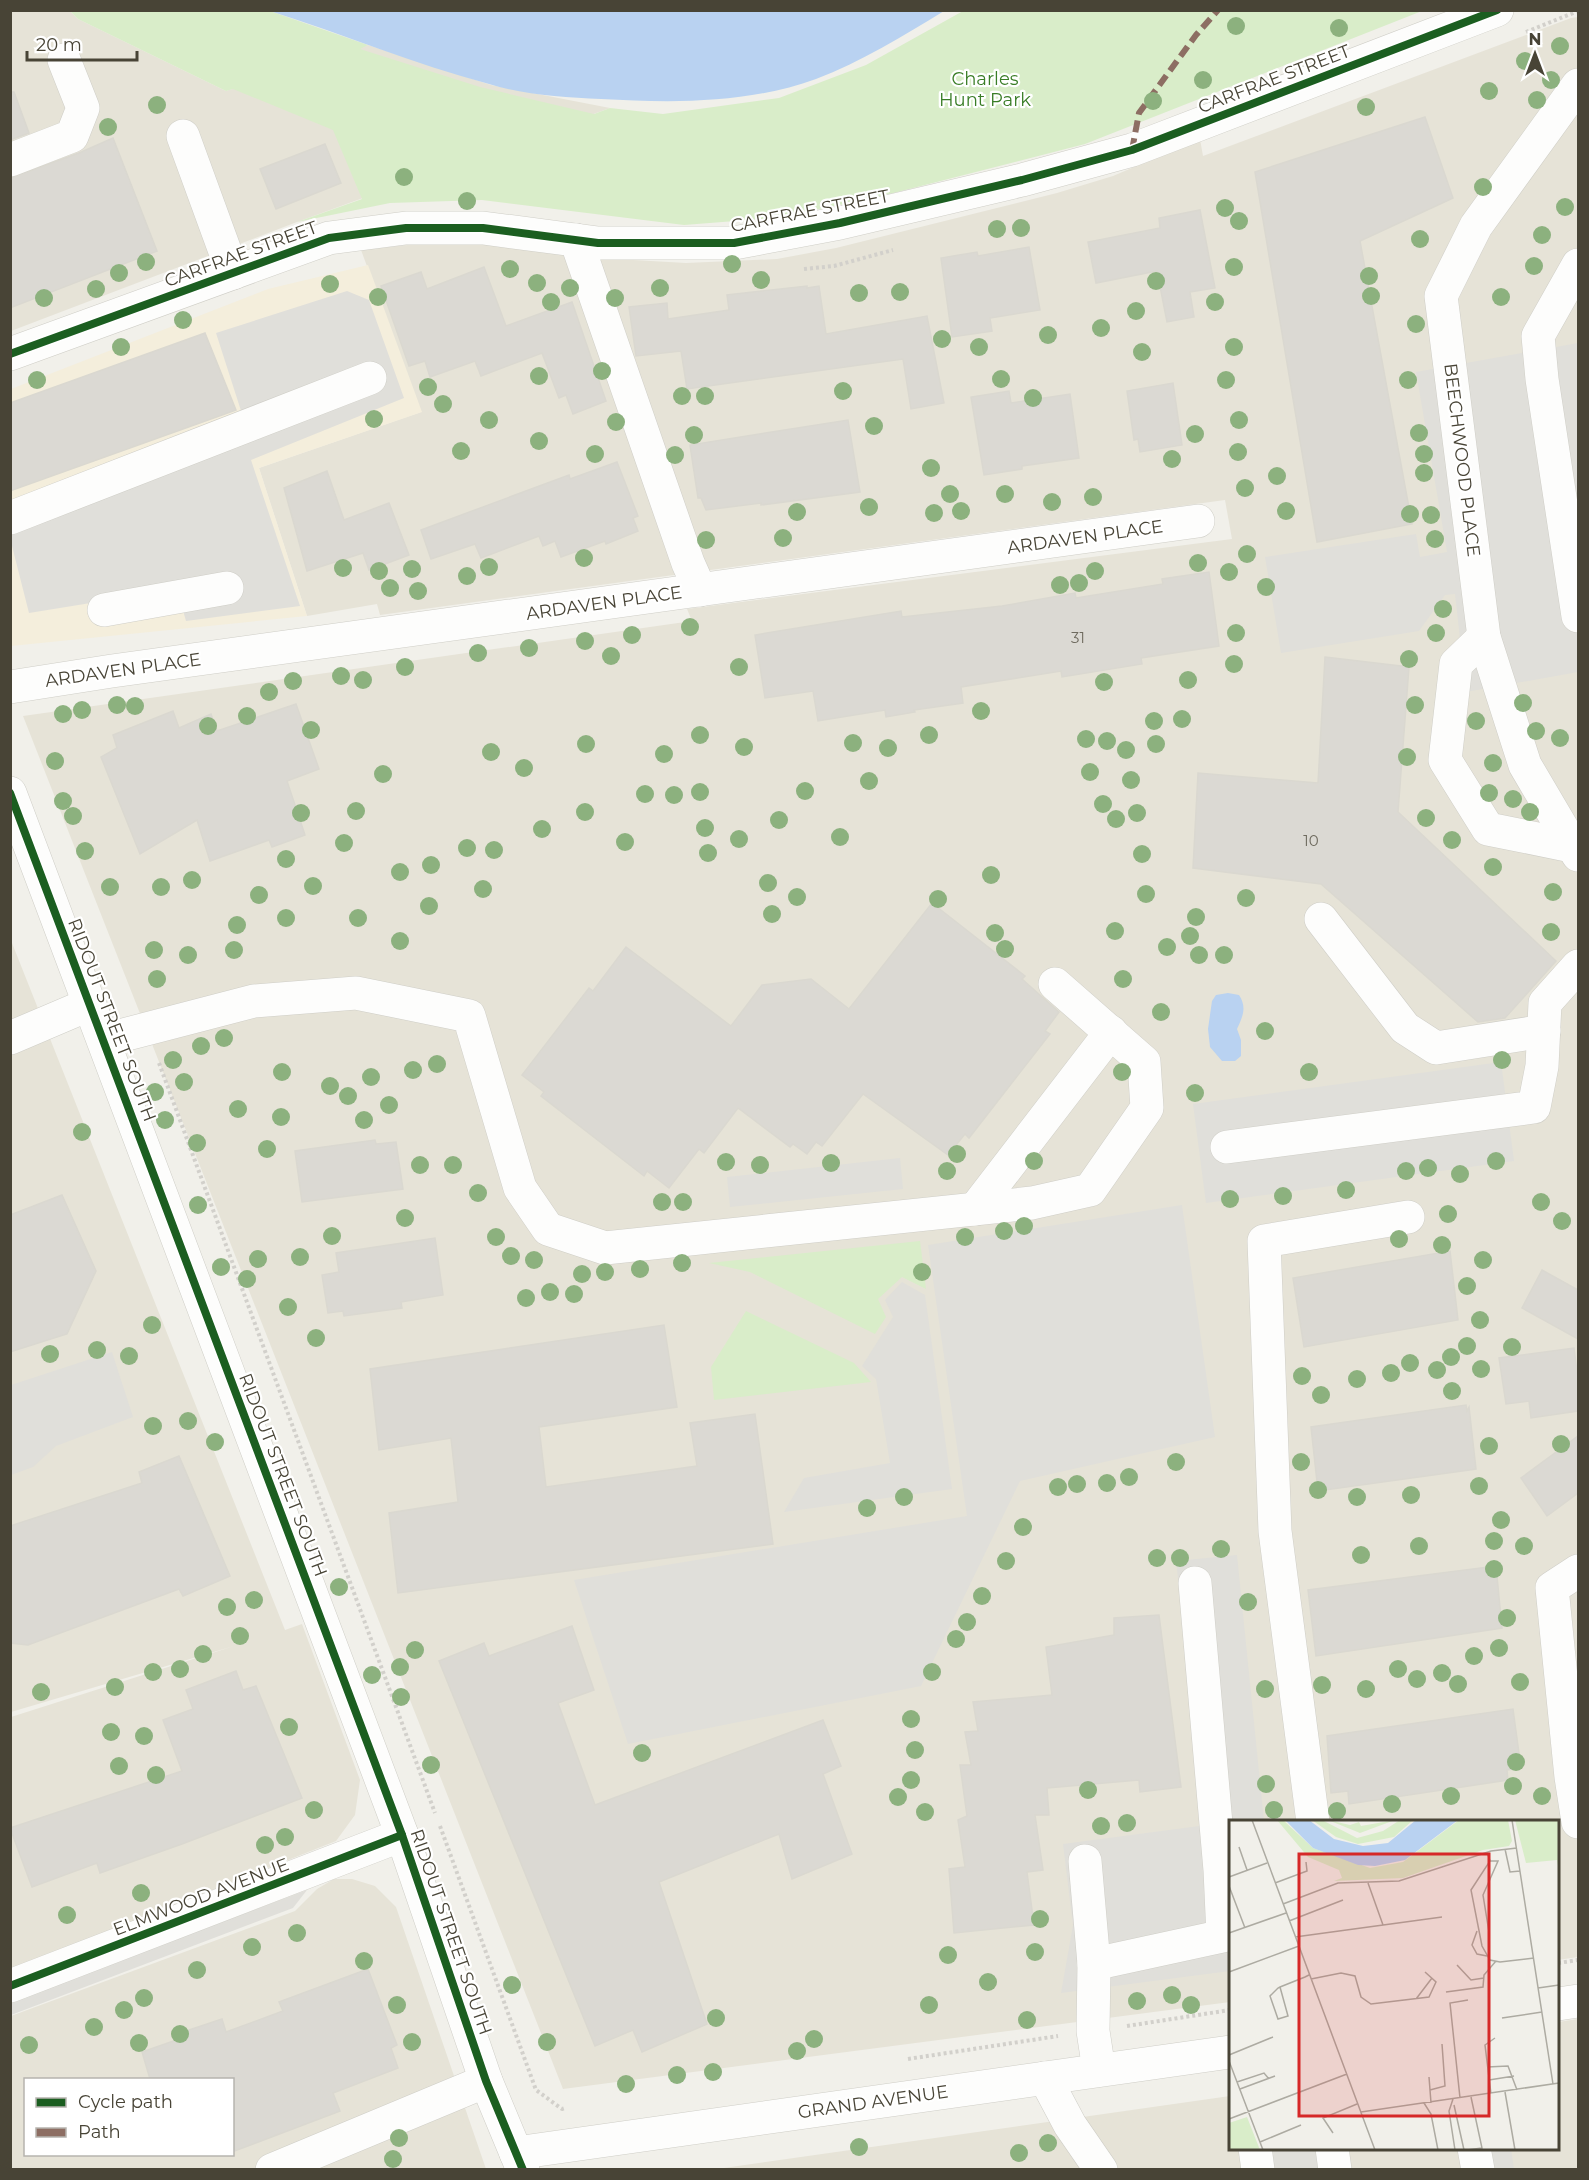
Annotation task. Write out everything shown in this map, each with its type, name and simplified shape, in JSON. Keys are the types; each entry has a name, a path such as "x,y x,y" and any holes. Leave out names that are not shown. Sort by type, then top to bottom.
{"street":[{"name":"CARFRAE STREET","path":"10,354 328,238 406,228 483,228 598,243 734,243 840,223 1022,180 1132,150 1497,10"},
{"path":"10,160 72,136 83,108 64,60"},
{"name":"BEECHWOOD PLACE","path":"1575,851 1526,765 1484,637 1441,296 1476,226 1578,85"},
{"path":"183,136 233,273"},
{"path":"576,240 699,590"},
{"path":"1578,265 1538,336 1542,379 1578,616"},
{"path":"10,518 370,378"},
{"name":"ARDAVEN PLACE","path":"10,687 1198,521"},
{"path":"104,610 227,588"},
{"path":"1484,637 1456,664 1445,760 1488,829 1575,851"},
{"name":"RIDOUT STREET SOUTH","path":"10,793 402,1835 486,2081 520,2162"},
{"path":"1321,919 1405,1028 1436,1048 1544,1031"},
{"path":"1227,1147 1534,1107 1542,1066 1545,1003 1578,966"},
{"path":"104,1040 254,1001 356,993 469,1016 520,1188 548,1229 605,1248 1032,1203 1090,1190 1147,1108 1144,1062 1055,984"},
{"path":"10,1038 90,1004"},
{"path":"975,1209 1111,1032"},
{"path":"1313,1820 1275,1531 1264,1241 1408,1217"},
{"path":"1578,1571 1552,1588 1575,1776 1578,1822"},
{"path":"1094,1964 1223,1936 1220,1870 1195,1583"},
{"name":"ELMWOOD AVENUE","path":"10,1986 402,1835"},
{"path":"1085,1860 1094,1964 1093,2031 1099,2070"},
{"path":"1559,2004 1578,2001"},
{"name":"GRAND AVENUE","path":"520,2162 1045,2078 1229,2052"},
{"path":"1045,2078 1070,2125 1101,2169"},
{"path":"272,2169 486,2081"},
{"path":"1255,2150 1258,2169"},
{"path":"1332,2150 1335,2169"},
{"path":"1474,2150 1478,2169"}],"path":[{"path":"146,1029 536,2091 562,2109 573,2107"},
{"path":"1559,1963 1578,1960"},
{"path":"899,2060 1229,2010"}],"shaded area":[{"path":"11,11 70,11 78,19 226,91 368,45 491,85 610,108 297,222 11,331"},
{"path":"1578,17 1578,1957 1559,1960 1559,1820 1229,1820 1229,2002 563,2089 23,716 692,621 687,609 1232,539 1225,500 380,615 377,604 307,616 259,468 421,412 361,250 454,240 581,257 686,263 777,259 836,248 1057,193 1113,176 1200,139 1203,156"},
{"path":"368,265 422,412 259,468 307,616 11,646 11,389 268,289"},
{"path":"347,291 369,300 404,398 251,460 300,606 186,621 177,589 29,613 11,542 10,502 243,417 216,333"},
{"path":"1578,343 1578,672 1466,692 1455,594 1445,595 1419,631 1281,653 1265,557 1416,534 1420,557 1447,552 1416,372"},
{"path":"10,938 285,1630 302,1624 360,1780 355,1815 336,1841 11,1970 11,1717 234,1646 11,1712"},
{"path":"1501,1062 1514,1161 1206,1203 1193,1104"},
{"path":"900,1158 903,1189 730,1207 727,1177"},
{"path":"1182,1205 1215,1437 1020,1481 921,1686 628,1744 574,1580 967,1516 928,1245"},
{"path":"902,1282 925,1295 952,1489 784,1512 804,1478 890,1463 876,1379 862,1366 893,1317 885,1300"},
{"path":"112,1352 133,1417 56,1446 33,1467 11,1475 11,1385"},
{"path":"1237,1555 1264,1820 1229,1820 1229,1971 1061,1993 1073,1925 1063,1844 1207,1825 1176,1561"},
{"path":"334,1879 352,1879 375,1886 396,1907 486,2169 11,2170 11,2016 295,1911 317,1889"},
{"path":"307,1890 293,1908 11,2015 11,2002"},
{"path":"1578,2019 1578,2169 710,2170 1229,2096 1229,2150 1559,2150 1559,2022"},
{"path":"1241,2150 1347,2150 1351,2169 1244,2169"},
{"path":"1467,2150 1511,2150 1514,2169 1470,2169"}],"green space":[{"name":"Charles Hunt Park","path":"70,11 270,11 368,45 360,49 480,87 594,114 610,108 663,114 779,98 866,65 963,11 1422,11 1085,144 866,200 772,218 684,225 482,200 390,203 297,222 362,199 333,130 233,89 226,91 78,19"},
{"path":"920,1241 926,1289 902,1277 878,1299 886,1317 875,1334 750,1272 709,1263"},
{"path":"746,1311 854,1363 871,1382 714,1400 711,1367"}],"water":[{"path":"270,11 944,11 865,57 816,79 790,87 737,97 655,101 558,96 503,88 433,67"},
{"path":"1228,993 1239,995 1243,1008 1237,1029 1241,1040 1241,1056 1235,1061 1222,1061 1210,1047 1208,1029 1212,1001 1216,995"}],"building":[{"path":"10,92 14,92 29,133 10,140"},
{"path":"1425,117 1453,198 1360,241 1412,524 1317,542 1255,172"},
{"path":"113,138 157,251 10,308 10,178"},
{"path":"325,144 341,183 276,209 260,169"},
{"path":"1200,210 1215,288 1190,292 1194,317 1167,322 1157,271 1096,283 1088,242 1160,228 1159,218"},
{"path":"1029,247 1040,310 990,318 992,331 952,337 941,258 977,252 978,256"},
{"path":"484,267 506,326 572,302 606,401 573,414 566,395 559,398 542,353 481,376 475,361 430,377 425,361 409,366 381,286 421,272 427,289"},
{"path":"807,286 807,288 819,286 826,334 927,316 944,403 911,409 903,359 687,389 681,351 636,356 629,307 667,303 668,319 729,310 727,295"},
{"path":"205,333 236,410 10,491 10,403"},
{"path":"1173,383 1182,445 1140,452 1138,439 1134,440 1127,391"},
{"path":"1009,391 1011,403 1070,394 1079,458 1022,466 1022,469 984,475 971,397"},
{"path":"848,420 860,492 706,510 701,498 698,498 690,445"},
{"path":"617,462 638,516 633,518 638,531 606,544 605,541 561,557 555,541 543,546 539,536 481,558 475,544 431,559 421,530 569,475 570,479"},
{"path":"327,471 344,520 389,503 409,555 369,570 363,553 307,571 284,488"},
{"path":"1209,572 1219,646 1141,658 1142,664 1062,677 1061,671 961,687 963,703 914,710 915,712 886,717 885,710 818,721 813,691 765,698 755,635 901,611 902,617 1002,606 1075,593 1076,598 1163,584 1162,579"},
{"path":"1325,657 1409,667 1398,812 1556,961 1505,1018 1478,1022 1321,884 1193,868 1198,773 1318,783"},
{"path":"296,704 319,769 287,781 305,835 272,847 269,840 210,861 197,820 140,854 101,757 117,748 113,735 173,711 179,728 211,714 217,731"},
{"path":"932,903 1025,976 1022,979 1059,1012 1045,1031 1050,1034 969,1138 965,1134 948,1155 863,1094 822,1146 816,1142 807,1154 793,1144 790,1147 738,1108 704,1153 699,1149 669,1188 647,1171 644,1176 541,1096 544,1092 522,1075 589,988 593,991 626,947 731,1026 762,985 811,979 849,1009"},
{"path":"375,1140 376,1144 396,1142 403,1189 302,1202 295,1151"},
{"path":"62,1195 96,1271 67,1334 10,1352 10,1215"},
{"path":"435,1238 443,1295 401,1302 402,1308 344,1316 343,1311 328,1313 322,1275 339,1272 336,1253"},
{"path":"1450,1251 1458,1320 1304,1347 1293,1278"},
{"path":"1542,1270 1578,1290 1578,1339 1522,1308"},
{"path":"664,1325 677,1407 539,1427 546,1487 697,1466 690,1423 755,1414 773,1544 398,1593 389,1513 458,1502 451,1438 379,1450 370,1369"},
{"path":"1574,1348 1578,1380 1578,1411 1531,1418 1529,1401 1506,1404 1499,1358"},
{"path":"1466,1405 1467,1411 1469,1407 1476,1469 1318,1491 1311,1427"},
{"path":"1578,1436 1578,1493 1547,1516 1521,1478"},
{"path":"179,1456 230,1576 183,1596 179,1589 28,1645 10,1643 10,1526 142,1483 139,1472"},
{"path":"1496,1566 1502,1628 1316,1656 1308,1590"},
{"path":"1159,1615 1181,1787 1140,1792 1139,1780 1047,1788 1049,1815 1035,1815 1043,1870 1027,1872 1034,1925 954,1933 949,1869 965,1867 958,1820 967,1816 960,1765 971,1765 965,1732 978,1731 973,1702 1052,1695 1046,1647 1114,1635 1114,1618"},
{"path":"572,1626 594,1690 558,1703 595,1805 823,1720 841,1766 823,1774 852,1854 792,1879 779,1834 659,1882 707,2024 642,2052 633,2030 595,2046 439,1661 484,1643 489,1656"},
{"path":"236,1671 243,1690 256,1686 302,1798 100,1873 97,1863 32,1887 10,1828 182,1771 163,1720 193,1709 186,1690"},
{"path":"1513,1709 1521,1768 1507,1770 1508,1780 1349,1804 1348,1791 1331,1793 1327,1736"},
{"path":"368,1969 397,2045 391,2048 398,2068 333,2093 340,2111 234,2151 234,2078 150,2078 142,2052 185,2037 183,2032 222,2019 226,2032 283,2011 279,2002"}],"marked path":[{"path":"1132,150 1139,113 1196,35 1218,10"}],"cycle path":[{"path":"10,354 329,238 406,228 483,228 598,243 734,243 840,223 1022,180 1132,150 1497,10"},
{"path":"10,793 402,1835 486,2081 523,2170"},
{"path":"10,1986 402,1835"}]}
